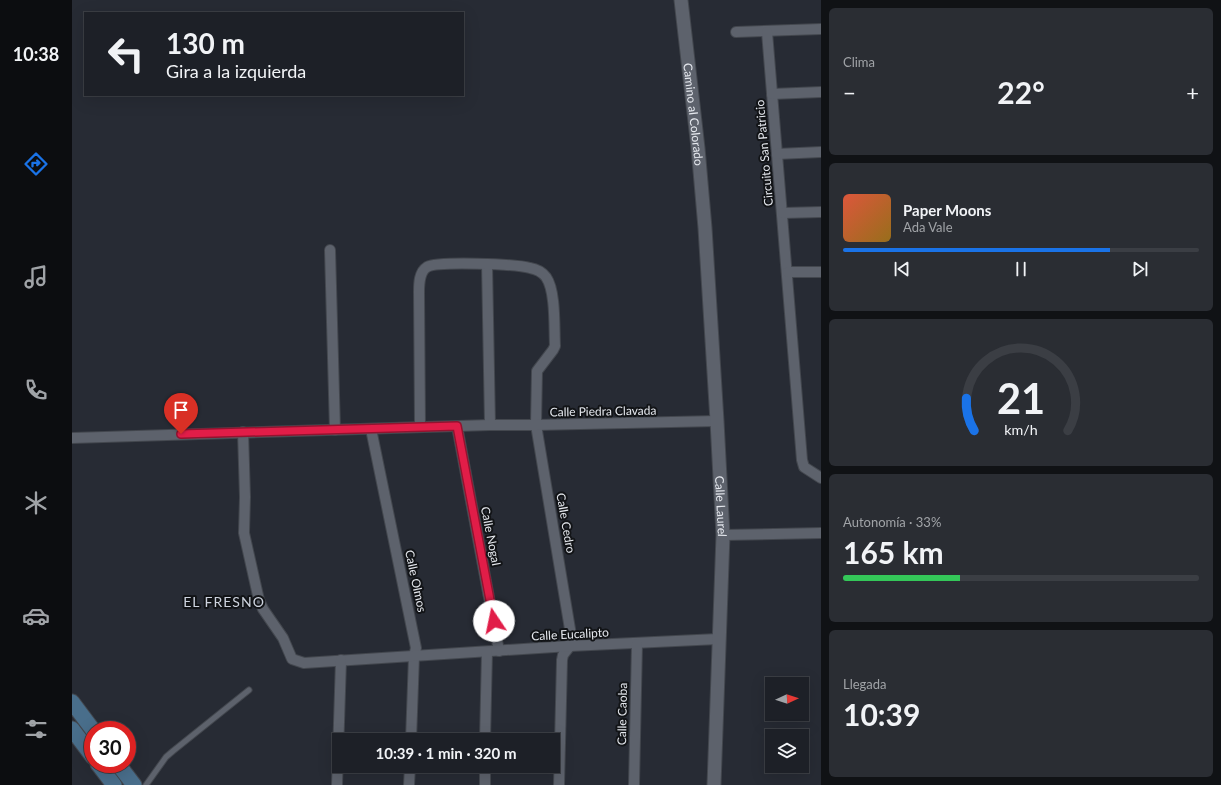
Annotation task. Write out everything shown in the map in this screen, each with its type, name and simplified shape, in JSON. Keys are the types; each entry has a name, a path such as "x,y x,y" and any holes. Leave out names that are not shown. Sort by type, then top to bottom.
{"main road":[{"path":"72,702 86,721"},
{"path":"72,729 84,745"},
{"path":"105,773 114,785"},
{"path":"125,773 134,785"}],"street":[{"name":"Camino al Colorado","path":"681,0 698,148 705,228"},
{"path":"736,32 821,29"},
{"name":"Circuito San Patricio","path":"767,32 788,272 787,289 802,460 804,467 821,478"},
{"path":"772,94 821,92"},
{"path":"777,154 821,152"},
{"path":"783,213 821,212"},
{"name":"Calle Laurel","path":"705,228 723,534 714,785"},
{"path":"330,250 335,430"},
{"path":"420,427 419,292 421,275 424,269 432,265 487,264 490,425"},
{"name":"Calle Cedro","path":"487,264 522,266 536,269 541,272 548,281 552,294 555,346 537,371 536,425 570,624 570,646 563,655 562,660 559,785"},
{"path":"788,272 821,272"},
{"name":"Calle Piedra Clavada","path":"72,438 490,425 717,421"},
{"name":"Calle Nogal","path":"457,426 499,651"},
{"name":"Calle Olmos","path":"372,429 416,648 414,656 411,733"},
{"name":"Calle Eucalipto","path":"244,432 244,533 259,600 263,609 283,638 292,660 304,663 570,646 718,640"},
{"path":"723,534 821,533"},
{"name":"Calle Caoba","path":"634,785 637,644"},
{"path":"485,733 487,652"},
{"path":"337,785 341,660"},
{"path":"409,785 410,773"},
{"path":"484,785 485,773"}],"lane":[{"path":"146,785 173,751 249,690"}],"district":[{"name":"EL FRESNO","path":"224,601"}],"route":[{"path":"181,434 457,426 494,621"}]}
